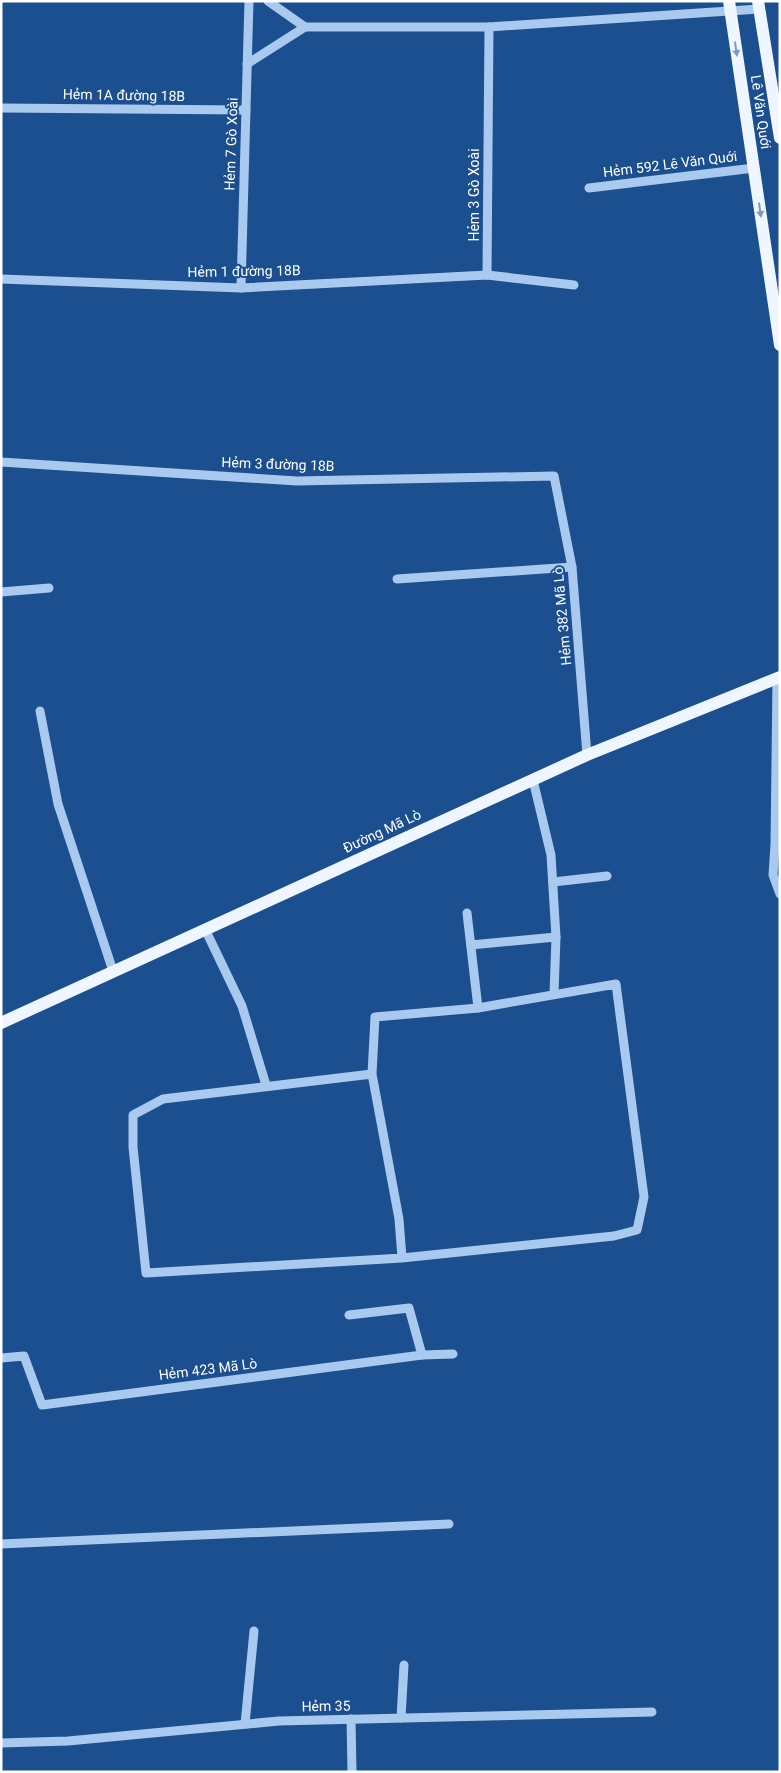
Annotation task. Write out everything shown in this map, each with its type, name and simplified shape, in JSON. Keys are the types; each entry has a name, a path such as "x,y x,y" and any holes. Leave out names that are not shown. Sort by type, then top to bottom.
{"main road":[{"name":"Lê Văn Quới","path":"759,5 780,138"},
{"name":"Lê Văn Quới","path":"730,6 780,345"},
{"name":"Đường Mã Lò","path":"1,1023 587,755 778,678"}],"street":[{"name":"Hẻm 7 Gò Xoài","path":"240,288 249,1"},
{"path":"268,1 305,27"},
{"path":"247,64 305,27 489,27 759,5"},
{"name":"Hẻm 3 Gò Xoài","path":"487,275 489,27"},
{"name":"Hẻm 1A đường 18B","path":"1,108 246,110"},
{"name":"Hẻm 592 Lê Văn Quới","path":"589,188 754,168"},
{"path":"487,275 574,285"},
{"name":"Hẻm 1 đường 18B","path":"1,279 240,288 487,275"},
{"name":"Hẻm 3 đường 18B","path":"1,462 297,481 554,476"},
{"name":"Hẻm 382 Mã Lò","path":"554,476 572,567 587,755"},
{"path":"397,580 572,567"},
{"path":"1,592 49,588"},
{"path":"778,678 773,876 780,894"},
{"path":"40,711 58,804 113,971"},
{"path":"533,780 551,854 556,937 554,994"},
{"path":"553,882 607,876"},
{"path":"467,913 478,1008"},
{"path":"205,929 242,1006 266,1085"},
{"path":"471,945 556,937"},
{"path":"372,1074 266,1085 163,1099 133,1115 133,1147 146,1273 402,1258 614,1236 637,1230 644,1197 616,984 478,1008 374,1017 372,1074 399,1219 402,1258"},
{"path":"349,1315 409,1308 422,1355"},
{"name":"Hẻm 423 Mã Lò","path":"1,1358 24,1356 42,1405 422,1355 453,1354"},
{"path":"1,1544 449,1524"},
{"path":"245,1724 254,1631"},
{"path":"401,1718 404,1665"},
{"name":"Hẻm 35","path":"1,1744 245,1724 351,1719 652,1712"},
{"path":"351,1719 352,1772"}]}
